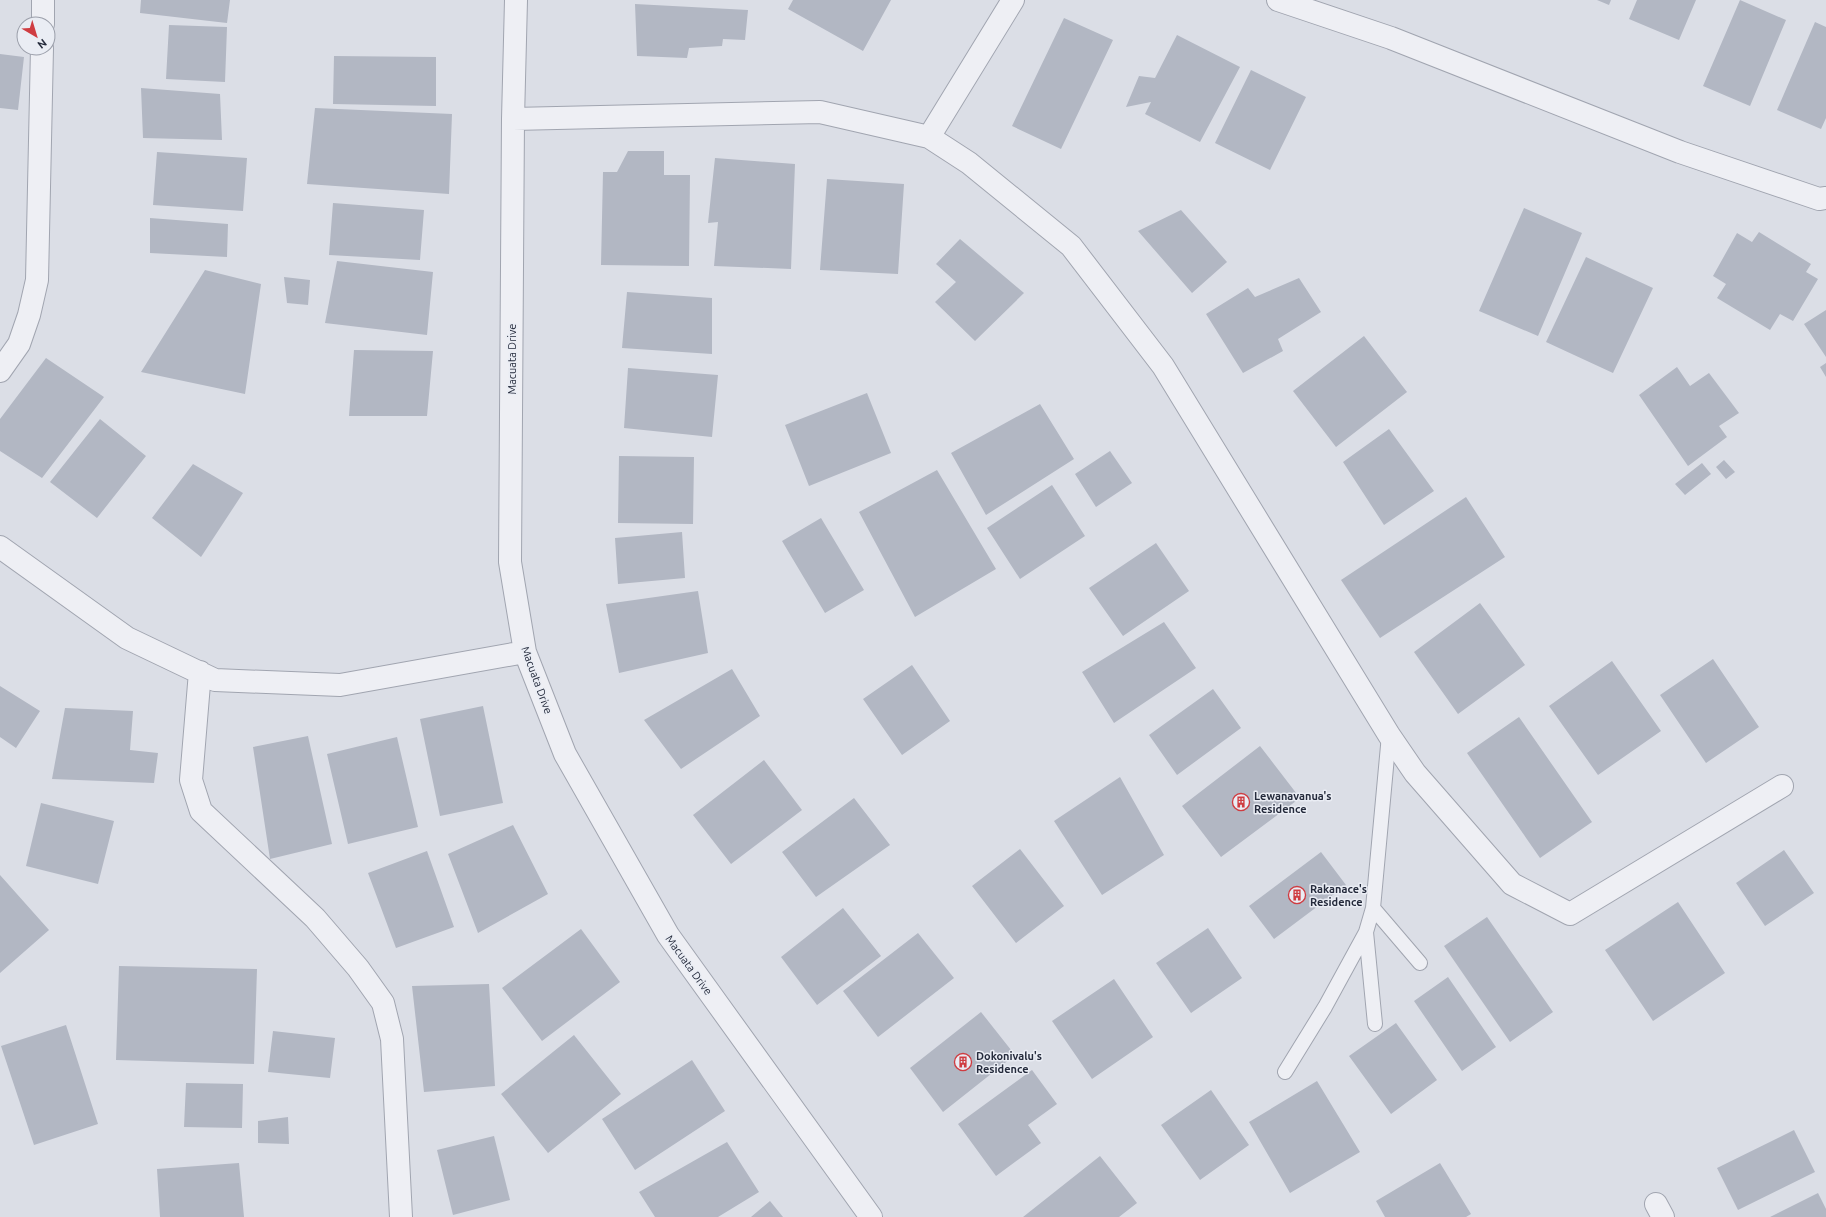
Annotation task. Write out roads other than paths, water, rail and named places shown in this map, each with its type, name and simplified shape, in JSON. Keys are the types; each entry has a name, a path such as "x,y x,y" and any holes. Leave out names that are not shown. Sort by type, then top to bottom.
{"street":[{"path":"43,0 43,16"},
{"name":"Macuata Drive","path":"516,0 513,119 510,562 525,652 565,754 668,935 871,1217"},
{"path":"929,137 1013,0"},
{"path":"1278,0 1392,38 1680,152 1819,199 1826,198"},
{"path":"0,371 19,344 29,315 36,280 42,56"},
{"path":"513,119 820,112 929,137 969,163 1071,246 1163,366 1389,735 1415,773 1512,884 1570,914 1782,786"},
{"path":"0,547 127,638 215,680 340,685 525,652"},
{"path":"200,672 192,780 202,811 315,918 358,968 383,1003 392,1039 401,1217"}],"lane":[{"path":"1285,1072 1325,1007 1366,932 1373,908 1389,735"},
{"path":"1373,908 1420,963"},
{"path":"1366,932 1376,1024"}],"place":[{"name":"Lewanavanua's Residence","path":"1241,802"},
{"name":"Rakanace's Residence","path":"1297,895"},
{"name":"Dokonivalu's Residence","path":"963,1062"}]}
